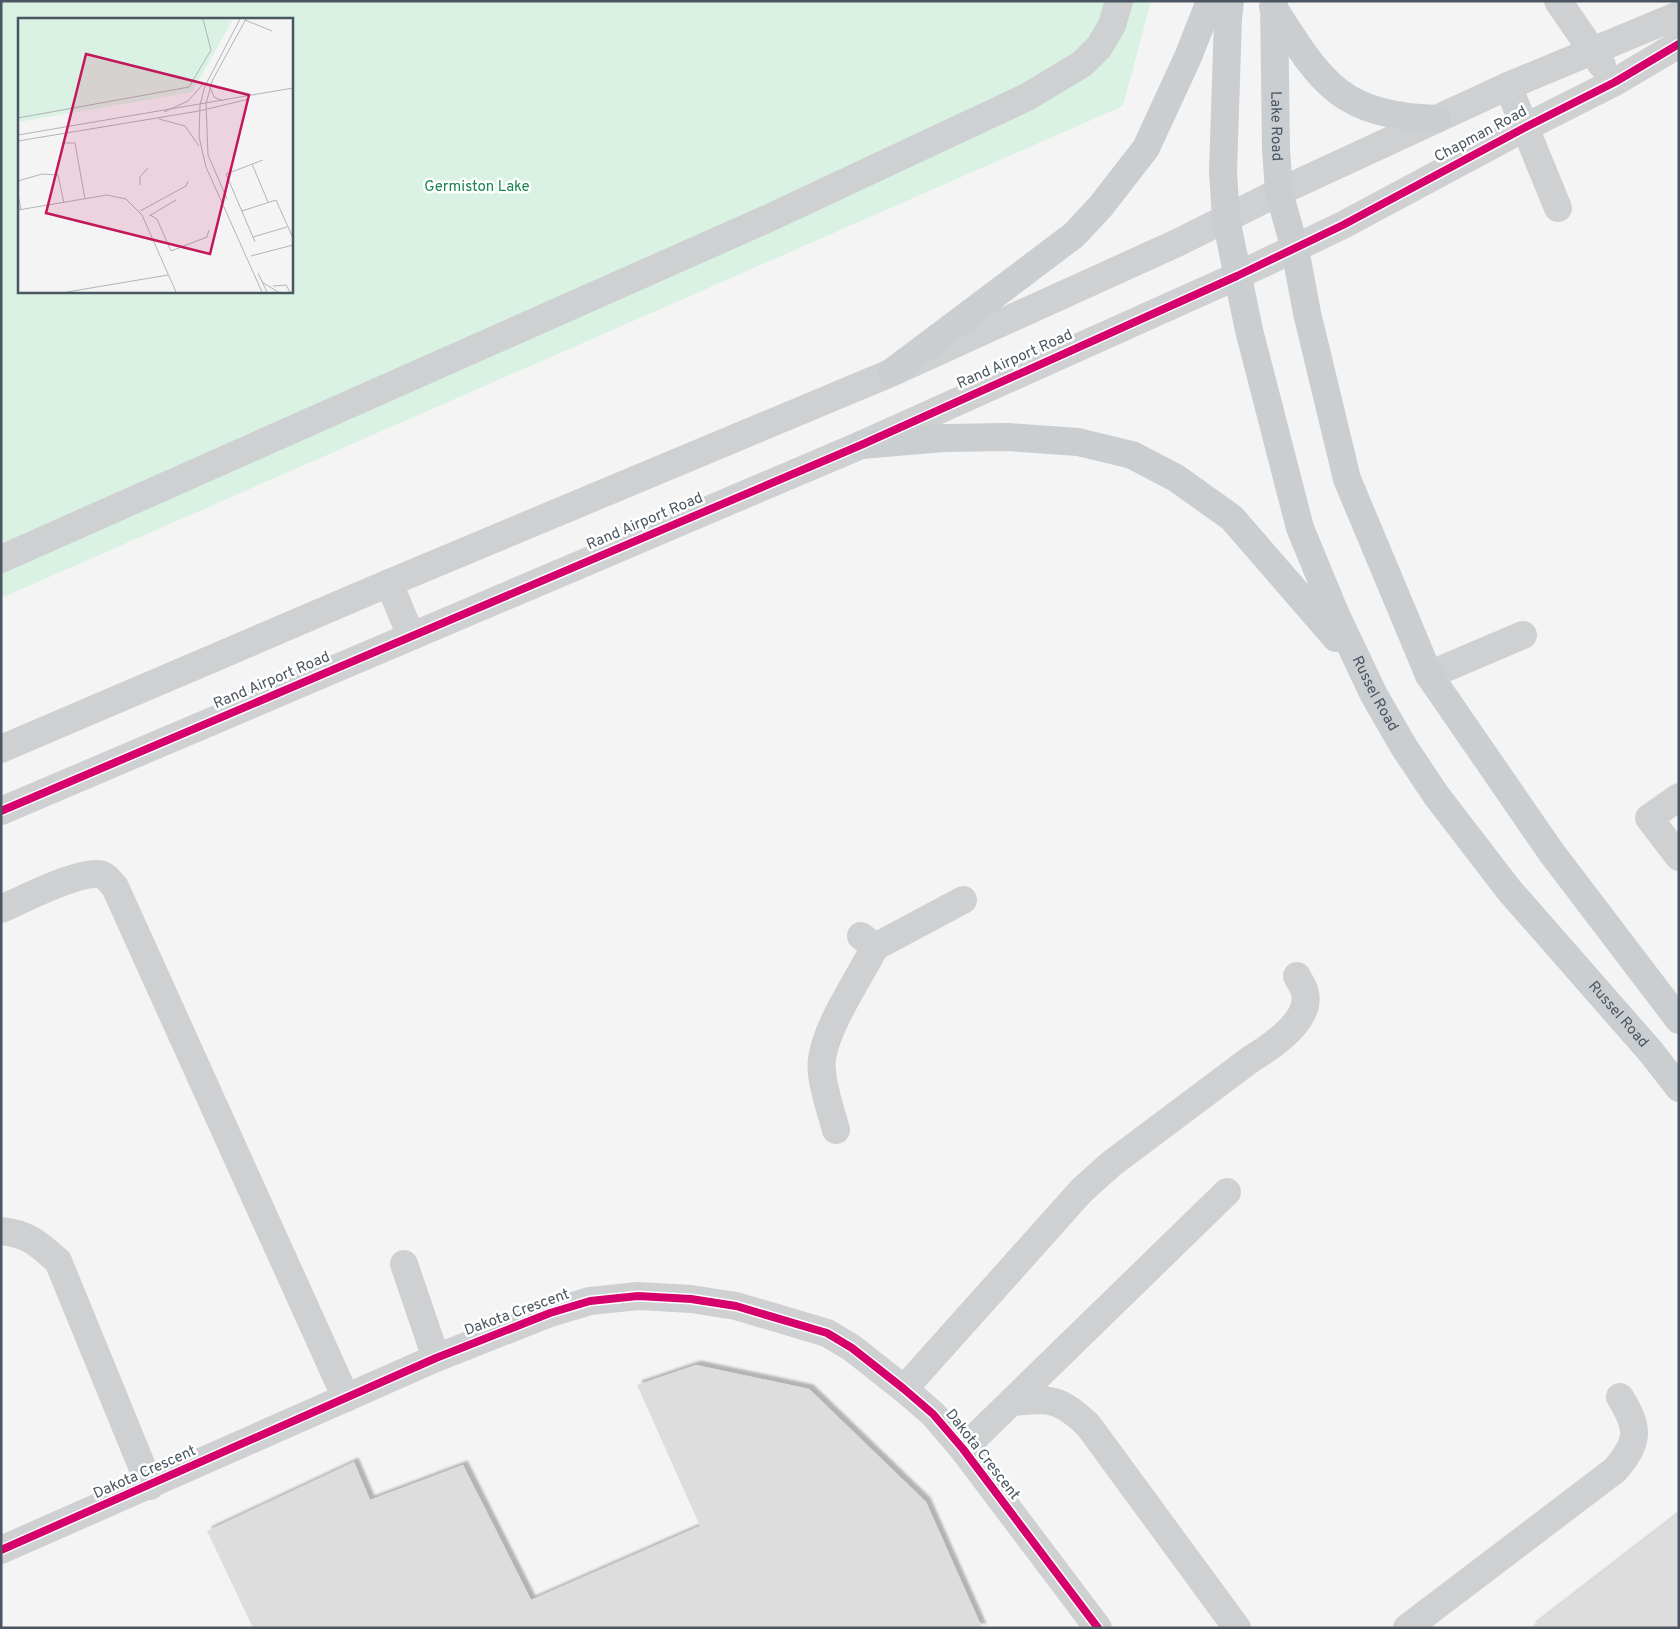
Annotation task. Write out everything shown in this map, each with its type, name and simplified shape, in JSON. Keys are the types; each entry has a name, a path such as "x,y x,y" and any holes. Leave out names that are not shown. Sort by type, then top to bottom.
{"main road":[{"path":"892,372 1074,235 1101,206 1146,148 1188,57 1210,1"},
{"path":"1226,219 1223,171 1230,1"},
{"path":"1273,4 1302,53 1322,77 1345,99 1368,109 1389,114 1437,119"},
{"name":"Lake Road","path":"1273,4 1276,149 1279,192 1295,249"},
{"name":"Russel Road","path":"1226,219 1237,276 1300,528 1360,666 1404,747 1436,795 1509,890 1651,1052 1679,1088"},
{"path":"1295,249 1307,313 1347,479 1429,675 1551,852 1679,1020"},
{"path":"861,445 944,438 1007,437 1078,442 1132,455 1176,478 1232,518 1289,581 1360,666"}],"street":[{"path":"1,559 769,218 1028,97 1082,64 1099,47 1112,25 1119,1"},
{"path":"1558,1 1615,82"},
{"name":"Chapman Road","path":"1279,192 1508,86 1679,14"},
{"name":"Chapman Road","path":"1295,249 1615,82 1679,44"},
{"path":"1508,86 1558,208"},
{"path":"1,749 389,583 892,372 1226,219 1279,192"},
{"name":"Rand Airport Road","path":"1,811 861,445 1295,249"},
{"path":"389,583 411,636"},
{"path":"1429,675 1523,635"},
{"path":"1679,797 1649,818 1679,856"},
{"path":"1,909 81,877 97,874 106,877 114,887 346,1398"},
{"path":"836,1130 825,1084 822,1060 830,1032 868,942 962,900"},
{"path":"904,1389 1082,1190 1111,1164 1251,1059 1271,1047 1292,1027 1304,1013 1305,994 1297,976"},
{"path":"963,1449 1227,1192"},
{"path":"1,1231 21,1234 58,1261 150,1486"},
{"path":"404,1264 436,1358"},
{"name":"Dakota Crescent","path":"1,1550 150,1486 436,1358 550,1312 590,1301 638,1296 691,1299 736,1306 827,1333 852,1348 904,1389 933,1414 963,1449 1098,1628"},
{"path":"1407,1628 1615,1470 1628,1454 1634,1435 1633,1418 1620,1396"},
{"path":"1012,1402 1048,1400 1068,1407 1088,1425 1237,1628"}],"green space":[{"name":"Germiston Lake","path":"1,1 1151,1 1123,106 1,598"}],"building":[{"path":"696,1365 809,1389 926,1502 982,1628 253,1628 207,1531 354,1462 370,1500 463,1465 531,1600 700,1526 637,1385"},
{"path":"1679,1513 1679,1628 1530,1628"}],"cycle path":[{"path":"1,811 861,445 1237,276 1343,225 1524,128 1615,82 1679,44"},
{"path":"1,1550 436,1358 550,1313 590,1301 638,1296 691,1299 736,1306 827,1333 852,1348 904,1389 933,1414 963,1449 1098,1628"}]}
